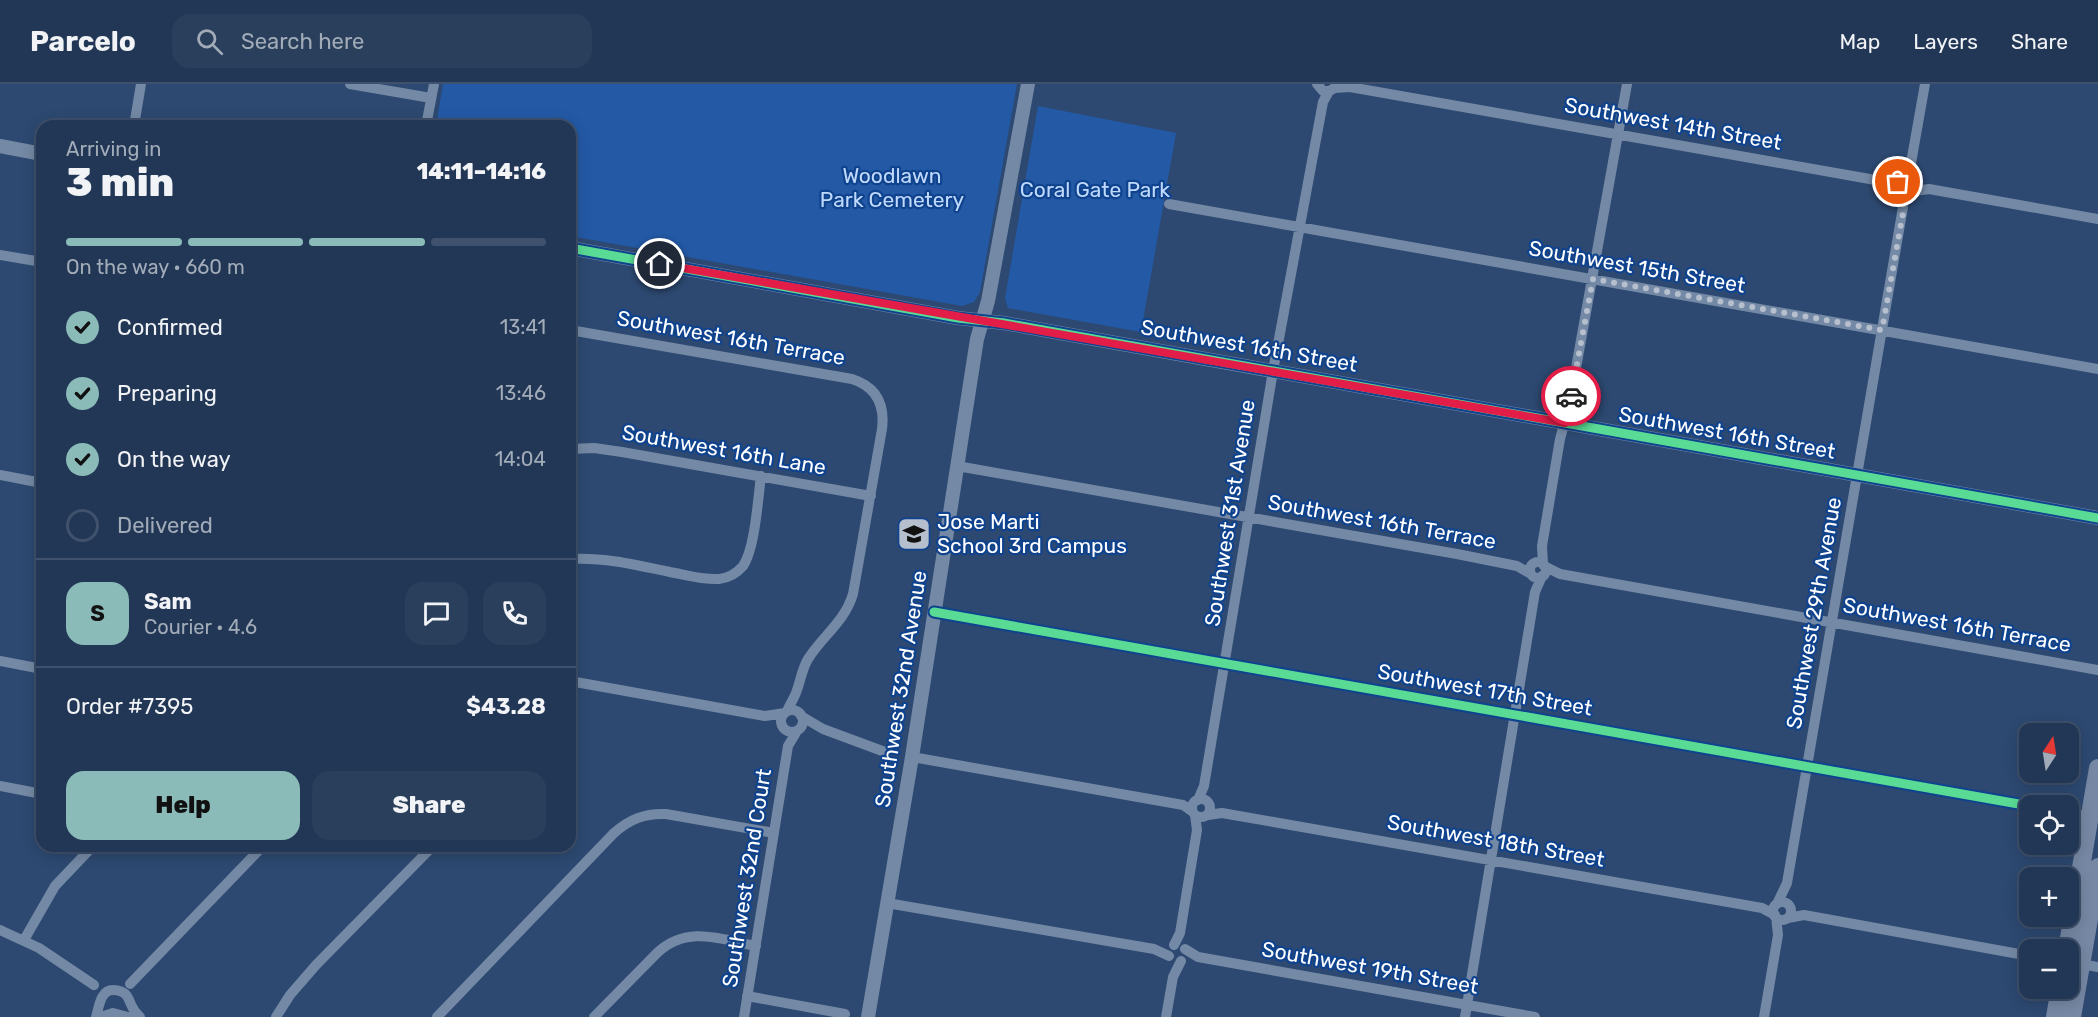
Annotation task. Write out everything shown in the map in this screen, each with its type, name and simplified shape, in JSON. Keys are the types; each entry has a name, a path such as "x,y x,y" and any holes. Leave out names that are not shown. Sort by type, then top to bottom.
{"highway":[{"path":"2069,939 2095,812 2098,768"},
{"path":"2072,1017 2089,966 2098,867"},
{"path":"2055,1017 2058,999"}],"street":[{"path":"135,120 141,84"},
{"path":"350,84 431,98"},
{"path":"427,120 434,84"},
{"name":"Southwest 32nd Avenue","path":"868,1017 912,757 977,339 990,290 1028,84"},
{"path":"1465,1017 1534,592 1627,84"},
{"path":"1908,185 1925,84"},
{"name":"Southwest 14th Street","path":"1324,87 1343,89 1346,85 2098,219"},
{"name":"Southwest 31st Avenue","path":"1201,808 1324,87"},
{"path":"0,146 36,153"},
{"name":"Southwest 29th Avenue","path":"1764,1017 1908,185"},
{"name":"Southwest 15th Street","path":"1169,204 2098,369"},
{"name":"Southwest 16th Street","path":"576,249 2098,518"},
{"path":"0,255 36,261"},
{"name":"Southwest 16th Terrace","path":"576,331 852,379 865,384 878,397 883,408 884,420 871,496"},
{"name":"Southwest 16th Lane","path":"576,449 614,450 871,496"},
{"name":"Southwest 16th Terrace","path":"957,466 2098,670"},
{"path":"0,475 36,482"},
{"path":"576,559 631,564 703,578 720,579 732,575 741,568 748,552 761,476"},
{"path":"783,727 781,719 797,692 800,676 808,659 838,624 852,598 871,496"},
{"name":"Southwest 17th Street","path":"934,612 2019,804"},
{"path":"0,661 36,668"},
{"path":"576,682 765,716 794,711 823,729 885,752"},
{"path":"797,692 802,723 798,730"},
{"path":"765,716 790,732 823,729"},
{"name":"Southwest 32nd Court","path":"783,727 788,746"},
{"name":"Southwest 32nd Court","path":"744,1017 788,746 798,730"},
{"path":"912,757 1201,808 1166,1017"},
{"path":"0,786 36,793"},
{"name":"Southwest 18th Street","path":"1201,808 1782,911"},
{"path":"2079,813 2095,812"},
{"path":"437,1017 614,833 627,823 641,816 666,814 774,833"},
{"path":"24,940 55,886 87,852"},
{"path":"130,984 257,852"},
{"path":"276,1017 290,995 309,973 427,852"},
{"path":"887,903 1177,953"},
{"path":"1782,911 2019,954"},
{"path":"0,930 24,940 59,960 94,985"},
{"path":"594,1017 662,948 677,939 699,936 756,946"},
{"name":"Southwest 19th Street","path":"1177,953 1535,1017"},
{"path":"96,1017 102,996 114,990 126,996 132,1009 140,1017"},
{"path":"747,996 845,1014"},
{"path":"101,1017 113,1013 128,1017"}],"green space":[{"name":"Woodlawn Park Cemetery","path":"443,84 1017,84 980,292 974,302 962,306 576,237 576,120 437,120"},
{"name":"Coral Gate Park","path":"1038,106 1176,133 1141,332 1008,308 1005,298"}],"cycle path":[{"path":"576,249 2098,518"},
{"path":"934,612 2019,804"}],"way so far":[{"path":"1571,396 1593,279 1882,330 1904,207 1898,182"}],"place":[{"name":"Jose Marti School 3rd Campus","path":"914,534"}],"route":[{"path":"660,264 1565,423 1571,396"}]}
